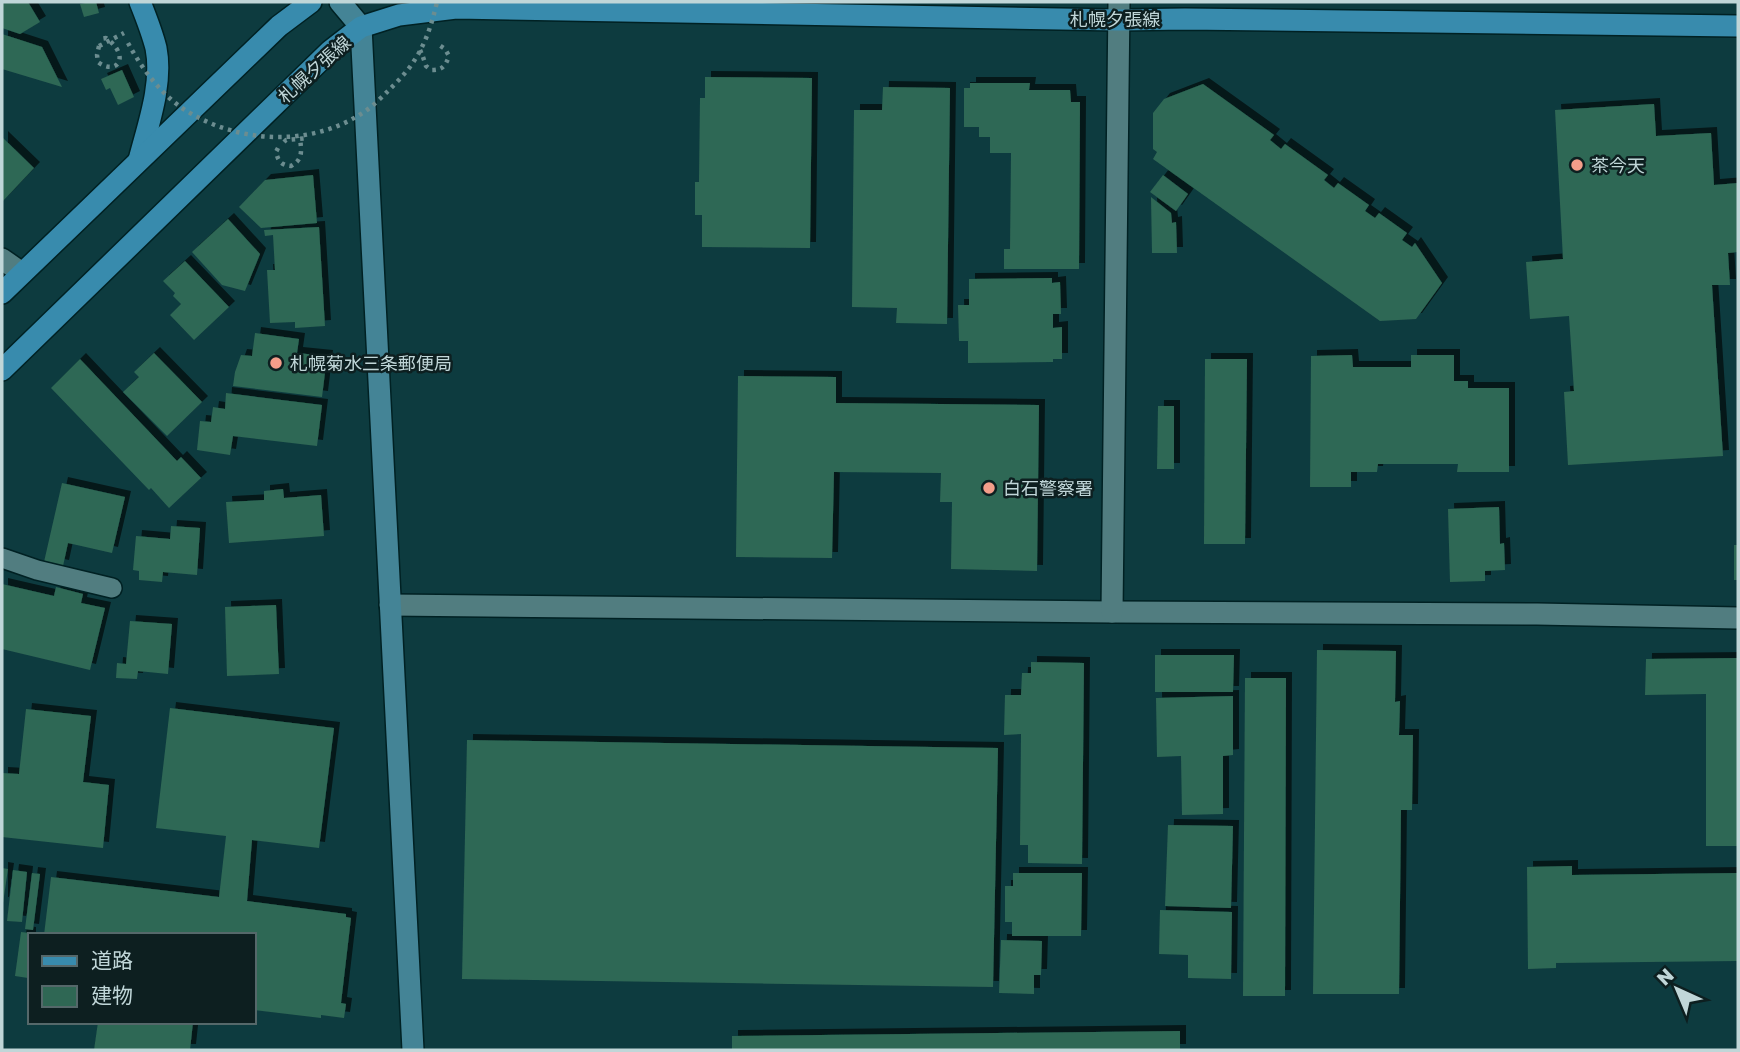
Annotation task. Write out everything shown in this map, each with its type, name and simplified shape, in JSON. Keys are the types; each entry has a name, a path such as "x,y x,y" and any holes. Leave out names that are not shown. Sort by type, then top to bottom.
{"main road":[{"path":"139,160 158,76 150,25 140,2"},
{"path":"2,293 279,26 311,2"},
{"name":"札幌夕張線","path":"2,370 330,51 361,27 399,15 456,8 1119,11 1185,19 1738,26"}],"street":[{"path":"340,2 361,27 413,1050"},
{"path":"1112,612 1119,11"},
{"path":"2,259 22,274"},
{"path":"390,605 1738,618"}],"lane":[{"path":"2,558 37,570 112,588"}],"path":[{"path":"128,43 140,65 162,91 181,107 210,124 243,134 300,137 342,124 362,114 381,98 413,62 426,39 437,2"},
{"path":"100,39 106,38 115,45 120,53 121,58 110,67 98,62 99,47 124,33"},
{"path":"420,50 426,66 431,70 439,70 446,65 449,56 439,45"},
{"path":"300,137 300,146 301,155 298,162 291,166 284,165 278,160 276,152 279,146 286,140 297,139 308,138"}],"building":[{"path":"2,2 28,2 40,22 20,34 2,28"},
{"path":"96,2 99,13 84,17 80,4"},
{"path":"2,34 42,47 62,87 2,69"},
{"path":"122,70 134,97 118,105 110,88 106,90 101,79"},
{"path":"705,77 812,78 810,248 702,247 702,215 695,215 695,182 699,182 700,98 705,98"},
{"path":"970,83 1030,83 1029,90 1070,90 1071,102 1080,102 1079,269 1004,269 1004,249 1010,249 1011,153 990,153 990,137 979,137 979,127 964,127 964,88 970,88"},
{"path":"1203,84 1274,135 1270,140 1281,149 1285,144 1328,175 1324,180 1334,188 1338,183 1369,205 1365,211 1375,218 1379,213 1407,233 1402,240 1412,247 1415,243 1442,283 1416,319 1380,321 1153,159 1157,152 1153,149 1153,113 1164,99"},
{"path":"883,87 950,88 947,324 896,323 897,308 852,307 854,110 882,110"},
{"path":"1654,104 1656,136 1711,133 1714,185 1738,183 1738,252 1728,253 1730,285 1712,285 1723,456 1568,465 1564,392 1574,391 1569,316 1530,319 1526,262 1563,259 1555,110"},
{"path":"2,137 34,168 2,202"},
{"path":"313,175 317,223 261,228 239,207 265,180"},
{"path":"1163,175 1188,194 1176,211 1150,192"},
{"path":"1151,197 1171,213 1172,223 1176,222 1177,253 1152,253"},
{"path":"228,219 260,254 245,291 222,285 192,252"},
{"path":"319,227 325,326 295,328 295,322 270,323 267,270 275,270 273,235 265,236 264,230"},
{"path":"185,261 229,307 194,340 170,315 181,304 163,281"},
{"path":"1052,278 1052,283 1060,282 1061,314 1053,314 1053,328 1062,327 1062,359 1053,359 1053,362 968,363 968,341 959,341 958,305 969,305 969,279"},
{"path":"255,333 299,339 297,353 327,356 322,397 233,386 241,355 252,356"},
{"path":"154,353 202,402 167,436 123,392 139,377 134,372"},
{"path":"1352,355 1353,367 1411,367 1411,355 1454,355 1454,381 1468,381 1468,388 1509,388 1509,472 1457,472 1458,464 1378,464 1377,472 1351,472 1351,487 1310,487 1311,356"},
{"path":"80,359 177,461 181,457 201,478 169,508 51,388"},
{"path":"1205,359 1247,359 1245,544 1204,544"},
{"name":"白石警察署","path":"738,376 836,377 836,403 1039,405 1037,571 951,569 952,502 940,502 941,473 834,472 832,558 736,557"},
{"path":"226,393 322,405 317,446 233,436 230,455 197,450 200,421 211,422 213,407 225,409"},
{"path":"1158,406 1174,406 1174,469 1157,469"},
{"path":"62,483 125,497 112,553 68,543 63,566 44,562"},
{"path":"283,489 284,498 321,495 324,536 229,543 226,502 264,500 264,491"},
{"path":"1499,507 1500,544 1504,543 1505,570 1485,571 1485,581 1450,582 1448,509"},
{"path":"171,526 200,528 197,575 163,572 162,582 139,580 139,571 133,570 136,536 170,539"},
{"path":"1734,545 1738,545 1738,580 1734,580"},
{"path":"2,584 54,596 56,587 83,594 81,603 105,608 90,670 2,649"},
{"path":"276,605 279,674 227,676 225,607"},
{"path":"130,621 172,624 168,674 138,671 137,679 116,678 117,663 126,664"},
{"path":"1317,650 1396,651 1395,702 1400,701 1399,735 1413,735 1412,810 1401,810 1399,994 1313,994"},
{"path":"1155,655 1234,655 1233,692 1155,692"},
{"path":"1738,658 1738,846 1706,846 1706,694 1645,695 1646,659"},
{"path":"1031,662 1084,663 1082,864 1028,863 1028,845 1020,845 1021,734 1004,735 1005,695 1021,695 1022,673 1031,673"},
{"path":"1245,678 1286,678 1285,996 1243,996"},
{"path":"1233,696 1233,755 1223,756 1223,814 1182,815 1181,756 1157,757 1156,698"},
{"path":"170,708 334,728 319,848 252,840 247,901 346,914 346,917 351,918 341,1003 346,1004 344,1018 256,1010 256,933 44,933 51,877 219,897 226,836 156,828"},
{"path":"26,709 91,716 83,782 109,785 103,848 2,837 2,773 19,774"},
{"path":"467,740 998,748 993,987 462,979"},
{"path":"1168,825 1233,826 1231,908 1165,906"},
{"path":"1572,866 1572,875 1738,873 1738,961 1556,963 1556,968 1528,969 1527,867"},
{"path":"2,868 8,869 3,903 2,903"},
{"path":"13,870 27,872 22,922 7,921"},
{"path":"32,873 40,874 33,930 25,929"},
{"path":"1013,873 1082,873 1081,936 1012,936 1012,922 1005,922 1005,886 1013,886"},
{"path":"1160,910 1232,912 1231,979 1188,978 1188,955 1159,954"},
{"path":"21,932 30,933 28,978 15,976"},
{"path":"1001,940 1042,941 1041,975 1034,975 1034,994 999,993"},
{"path":"98,1024 193,1024 190,1050 94,1050"},
{"path":"1180,1031 1180,1050 732,1050 732,1036"}],"place":[{"name":"茶今天","path":"1577,165"},
{"name":"札幌菊水三条郵便局","path":"276,363"},
{"name":"白石警察署","path":"989,488"}]}
